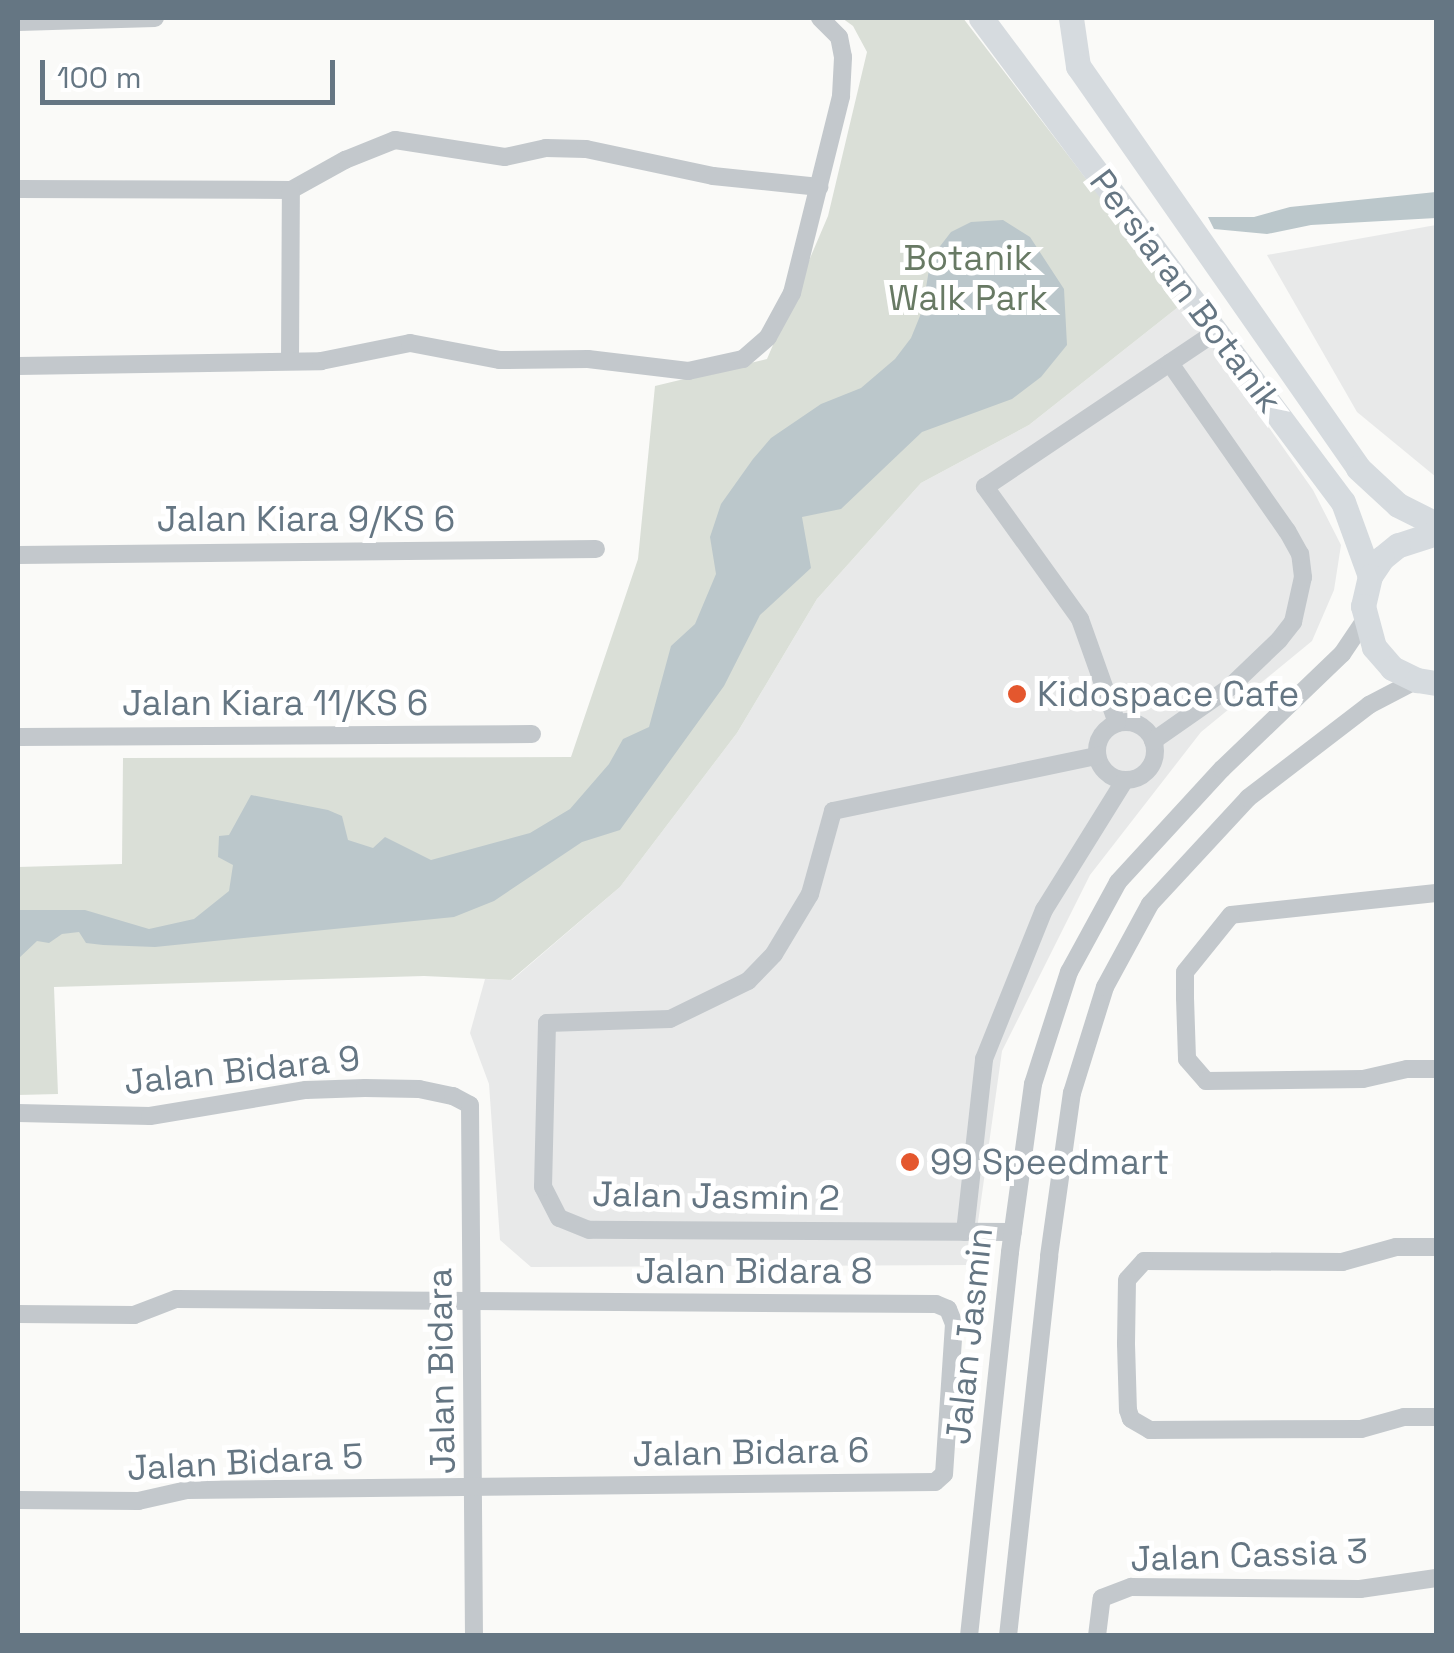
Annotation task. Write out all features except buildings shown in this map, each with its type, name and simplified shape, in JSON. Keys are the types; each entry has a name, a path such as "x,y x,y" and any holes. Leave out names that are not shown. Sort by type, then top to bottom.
{"main road":[{"name":"Persiaran Botanik","path":"981,18 1343,502 1370,576"},
{"name":"Persiaran Botanik","path":"1071,18 1078,66 1358,468 1398,505 1436,524"},
{"path":"1427,682 1392,668 1374,647 1364,621 1370,576 1398,544 1436,533"}],"street":[{"path":"18,22 156,18"},
{"path":"18,366 348,358 410,343 500,360 588,359 688,371 744,360 768,336 792,293 842,96 844,56 839,37 820,18"},
{"path":"18,189 291,190 344,160 395,140 506,157 546,148 586,149 713,176 819,187"},
{"path":"290,361 291,190"},
{"path":"1118,723 1080,618 985,487 1216,332"},
{"path":"1154,741 1230,688 1279,640 1294,622 1302,577 1300,554 1276,513 1170,363"},
{"name":"Jalan Kiara 9/KS 6","path":"18,555 596,550"},
{"name":"Jalan Jasmin","path":"969,1636 1013,1232 1034,1084 1069,972 1118,882 1222,769 1342,654 1364,621"},
{"name":"Jalan Jasmin","path":"1008,1636 1048,1256 1072,1093 1105,987 1150,904 1248,798 1370,705 1427,682"},
{"path":"965,1232 984,1059 1044,910 1125,780 1148,771 1156,753 1154,741 1136,724 1118,723 1102,734 1097,756 1103,770 1125,780"},
{"name":"Jalan Kiara 11/KS 6","path":"18,737 532,734"},
{"name":"Jalan Jasmin 2","path":"1013,1232 589,1230 558,1218 543,1186 548,1022 670,1019 748,981 774,954 810,894 833,811 1097,756"},
{"path":"1436,894 1231,915 1185,972 1187,1059 1206,1080 1363,1078 1408,1068 1436,1069"},
{"name":"Jalan Bidara 9","path":"18,1113 150,1116 306,1090 365,1088 419,1090 453,1096 470,1105"},
{"name":"Jalan Bidara","path":"470,1105 476,1487 474,1636"},
{"path":"1436,1247 1396,1247 1342,1262 1144,1261 1126,1280 1128,1410 1132,1419 1150,1430 1360,1429 1404,1417 1436,1416"},
{"name":"Jalan Bidara 8","path":"18,1314 134,1315 176,1299 936,1304 948,1309 954,1324 949,1396"},
{"name":"Jalan Bidara 6","path":"476,1487 935,1482 944,1474 949,1396"},
{"name":"Jalan Bidara 5","path":"18,1500 138,1501 187,1490 476,1487"},
{"name":"Jalan Cassia 3","path":"1097,1636 1102,1598 1132,1587 1360,1588 1436,1578"}],"shaded area":[{"path":"1436,192 1436,218 1311,225 1267,234 1214,229 1208,217 1254,217 1290,207"},
{"path":"1003,220 1030,237 1064,289 1067,345 1041,377 1012,399 922,432 841,509 802,517 811,568 760,615 724,686 620,830 582,842 494,901 454,917 155,947 86,943 79,932 62,934 49,943 37,941 18,959 18,910 85,910 149,929 194,919 229,891 233,865 218,857 219,836 229,835 251,795 328,810 342,816 348,840 373,848 385,837 431,860 530,833 570,809 609,764 623,739 649,727 671,646 695,624 716,574 710,537 721,504 753,459 771,438 821,404 861,388 895,359 911,338 922,311 931,258 951,232 971,222"},
{"path":"1436,225 1436,477 1357,412 1267,255"},
{"path":"1182,304 1313,490 1341,545 1334,590 1312,641 1201,732 1090,875 1002,1051 972,1265 531,1267 500,1240 489,1084 470,1033 485,979 512,980 620,887 737,733 817,599 921,483 1029,425"}],"green space":[{"name":"Botanik Walk Park","path":"842,18 963,18 1182,304 1029,425 921,483 817,599 737,733 620,887 511,980 424,976 54,987 58,1094 18,1095 18,867 122,864 123,758 571,757 638,559 655,386 767,359 828,216 867,52 853,26"}],"place":[{"name":"Kidospace Cafe","path":"1017,694"},
{"name":"99 Speedmart","path":"910,1162"}]}
